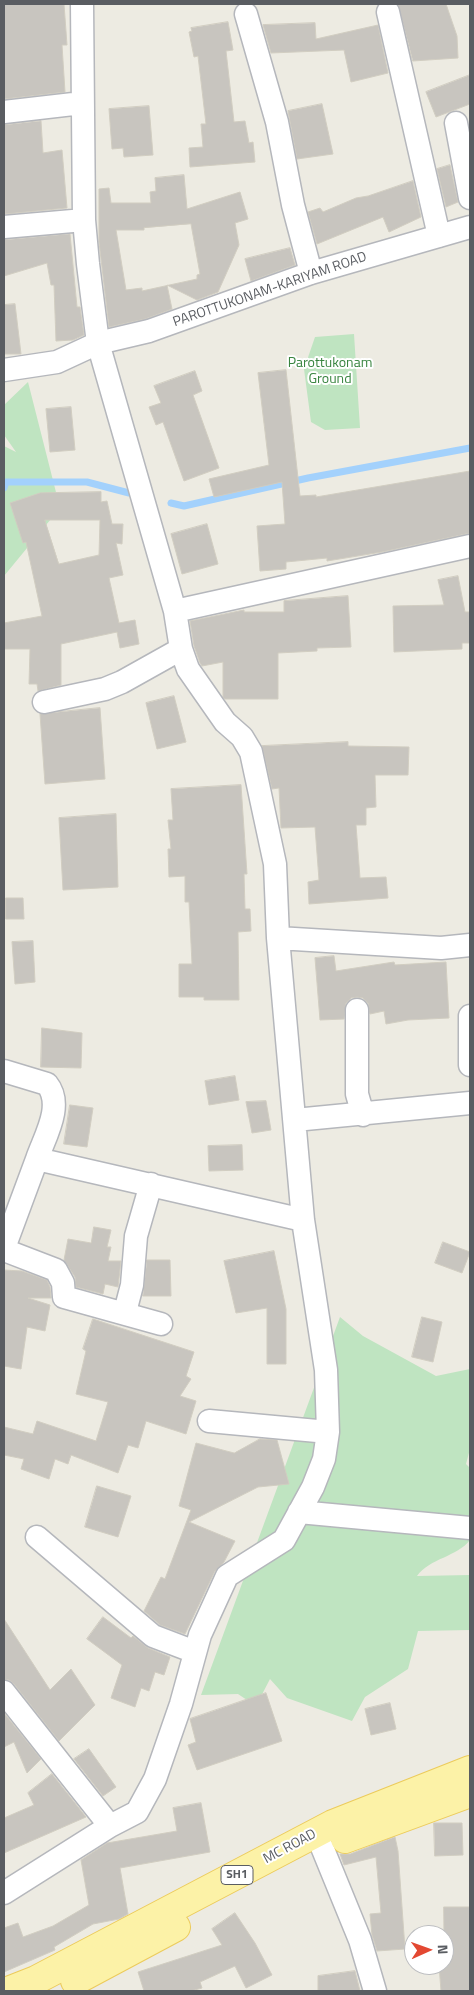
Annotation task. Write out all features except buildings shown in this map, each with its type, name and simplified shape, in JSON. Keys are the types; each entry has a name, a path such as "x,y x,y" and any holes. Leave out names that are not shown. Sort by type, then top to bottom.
{"main road":[{"name":"MC ROAD","path":"8,1991 36,1980 333,1824 470,1770"},
{"name":"MC ROAD","path":"54,1991 123,1957 322,1847 470,1793"}],"street":[{"path":"4,1893 110,1826 136,1812 155,1779 179,1712 200,1635 227,1576 284,1540 314,1487 324,1459 328,1432 326,1370 303,1220 278,938 275,864 251,752 242,737 225,722 188,669 175,611 98,343 84,220 82,4"},
{"path":"388,12 439,236"},
{"path":"246,14 278,122 293,205 311,273"},
{"path":"4,112 82,103"},
{"path":"456,123 470,198"},
{"path":"4,227 84,220"},
{"name":"PAROTTUKONAM-KARIYAM ROAD","path":"4,370 57,362 98,343 149,331 311,273 470,227"},
{"path":"175,611 470,546"},
{"path":"44,702 105,689 122,682 182,649"},
{"path":"278,938 441,948 470,945"},
{"path":"357,1010 357,1094 364,1115"},
{"path":"470,1016 470,1065"},
{"path":"4,1071 47,1084 54,1095 53,1116 4,1249 56,1270 63,1283 64,1297 124,1312 161,1324"},
{"path":"295,1120 364,1115 470,1103"},
{"path":"37,1159 303,1220"},
{"path":"124,1312 132,1285 136,1236 151,1184"},
{"path":"209,1421 328,1432"},
{"path":"299,1512 470,1528"},
{"path":"37,1537 153,1636 195,1652"},
{"path":"4,1692 110,1826"},
{"path":"322,1847 360,1940 375,1991"}],"green space":[{"name":"Parottukonam Ground","path":"354,334 360,428 325,430 311,422 304,369 315,337"},
{"path":"28,382 60,508 4,576 4,446 16,452 4,435 4,405"},
{"path":"340,1317 363,1336 436,1376 470,1369 470,1449 466,1464 470,1468 470,1540 465,1546 429,1565 417,1576 470,1575 470,1630 418,1631 408,1669 365,1697 352,1721 287,1698 270,1679 256,1706 238,1694 201,1695"}],"waterway":[{"path":"171,503 184,506 308,478 470,448"},
{"path":"4,488 6,482 87,482 129,493"}]}
